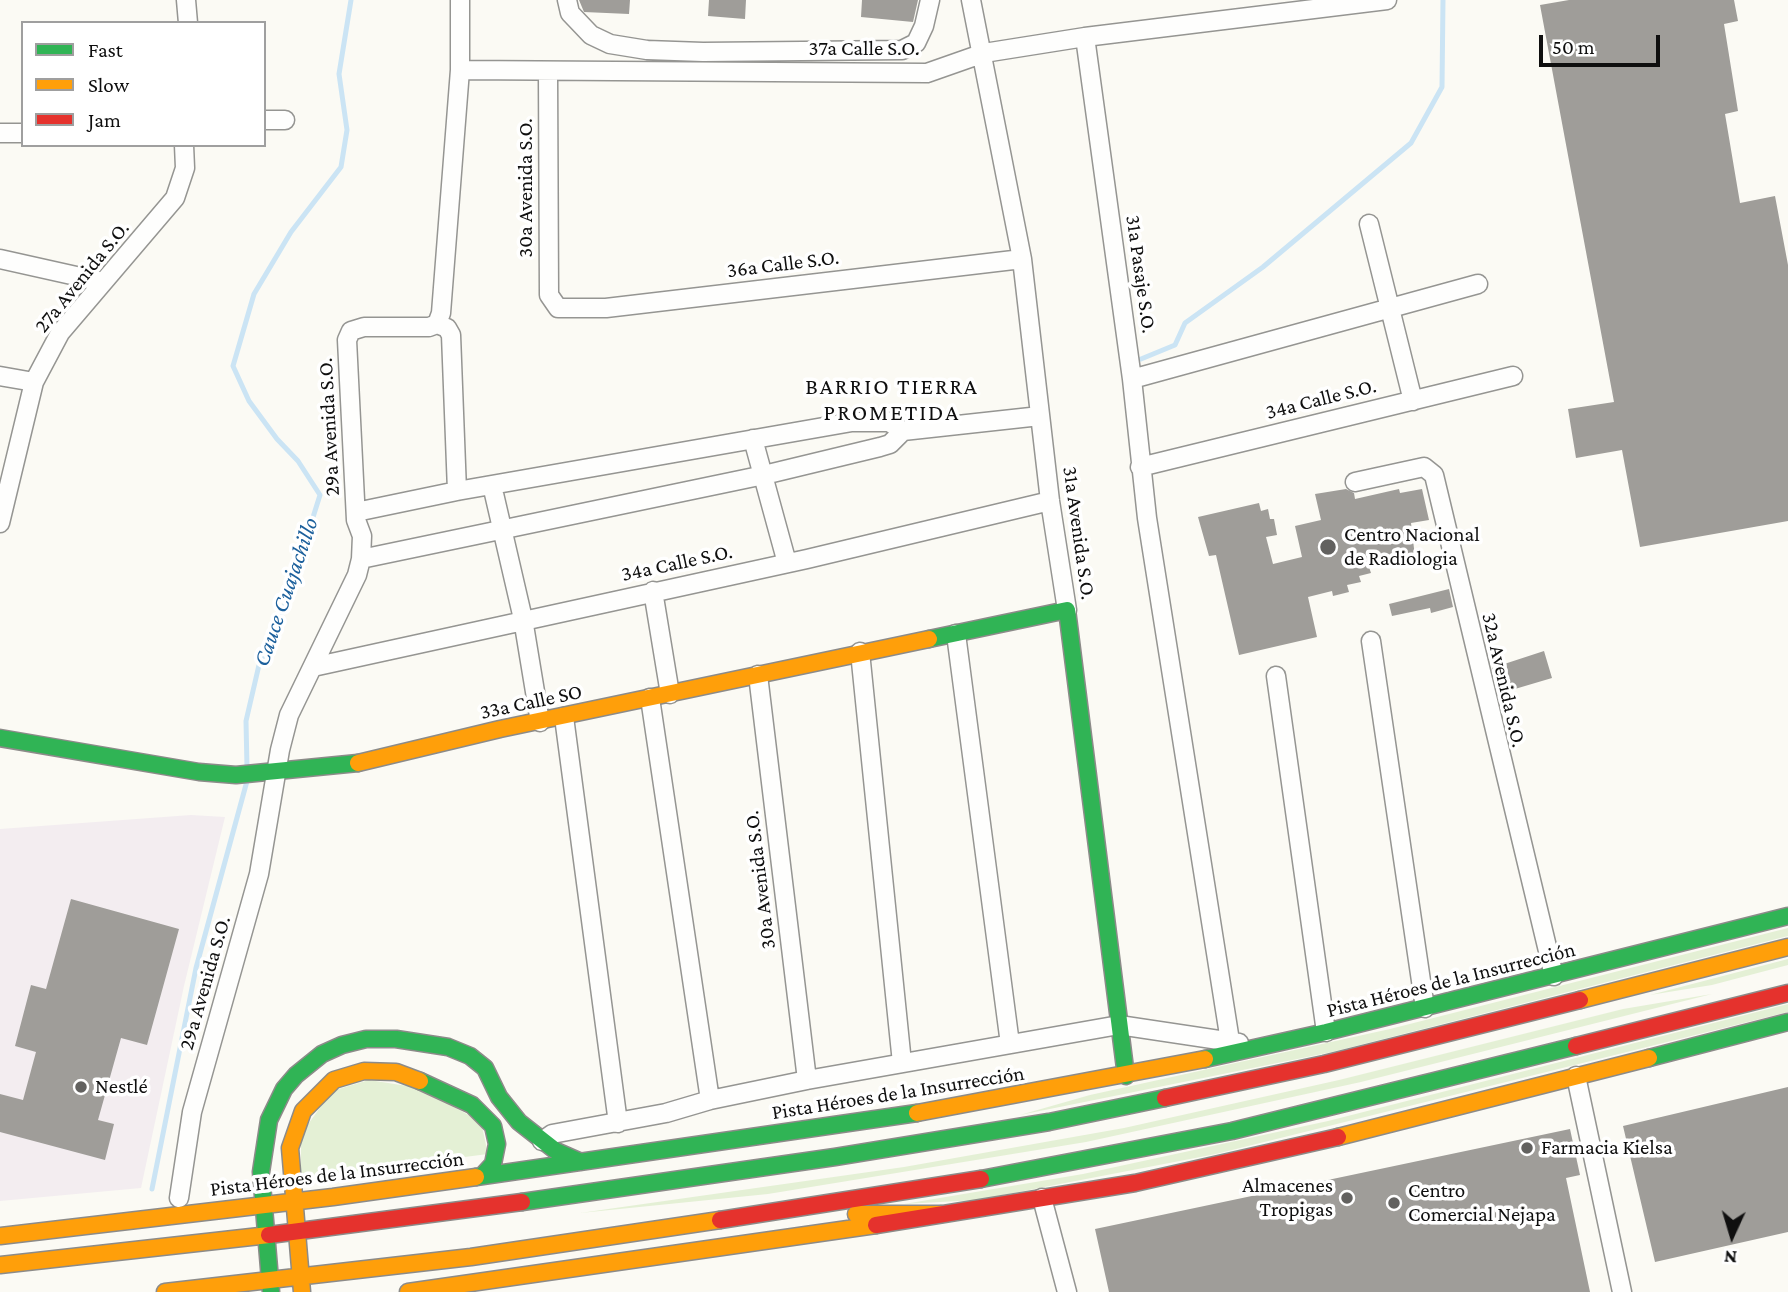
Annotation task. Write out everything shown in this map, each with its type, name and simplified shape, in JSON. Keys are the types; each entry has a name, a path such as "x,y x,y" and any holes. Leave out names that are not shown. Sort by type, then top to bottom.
{"main road":[{"name":"33a Calle SO","path":"0,738 199,772 271,774 376,760 860,652 1067,610"},
{"name":"31a Avenida S.O.","path":"1067,610 1126,1076"},
{"name":"Pista Héroes de la Insurrección","path":"0,1236 287,1203 962,1107 1126,1076 1326,1032 1788,916"},
{"path":"0,1265 290,1234 730,1172 1049,1122 1224,1087 1788,947"},
{"path":"166,1292 294,1285 962,1182 1232,1130 1788,993"},
{"path":"408,1292 754,1245 1135,1183 1256,1158 1788,1022"},
{"path":"270,1286 262,1156 275,1104 296,1075 322,1054 354,1041 396,1039 448,1047 470,1056 485,1068 499,1097 519,1122"},
{"path":"294,1285 287,1203 277,1160 285,1118 295,1100 309,1084 333,1067 367,1057 391,1058 432,1069 480,1093 556,1151 581,1162"},
{"path":"287,1203 289,1153 295,1125 312,1099 334,1080 364,1071 396,1072 459,1097 474,1099 480,1093 485,1068"},
{"path":"730,1172 843,1147 953,1127 1071,1086"},
{"path":"459,1097 484,1115 495,1135 496,1156 482,1176"},
{"path":"645,1232 764,1226 868,1212 941,1214"}],"street":[{"path":"186,0 188,21"},
{"path":"457,491 451,335 447,328 437,324 441,313 460,70 460,0"},
{"path":"567,0 570,13 591,35 610,44 647,50 744,52 902,50 916,43 924,26 930,0"},
{"name":"31a Avenida S.O.","path":"971,0 984,53 1022,259 1050,501 1067,610"},
{"name":"37a Calle S.O.","path":"460,70 928,73 984,53 1269,7 1387,0"},
{"name":"31a Pasaje S.O.","path":"1085,37 1132,379 1147,518 1230,1041"},
{"name":"30a Avenida S.O.","path":"548,72 551,303"},
{"path":"266,120 285,120"},
{"path":"0,134 21,133"},
{"name":"27a Avenida S.O.","path":"0,523 3,495 34,382 60,333 175,198 185,167 184,147"},
{"path":"1369,225 1412,401"},
{"path":"0,259 103,282"},
{"name":"36a Calle S.O.","path":"551,303 558,308 606,308 1022,259"},
{"path":"1132,379 1478,284"},
{"name":"29a Avenida S.O.","path":"179,1198 192,1112 259,874 271,774 289,715 357,575 361,558 362,536 356,512 347,349 351,331 437,324"},
{"path":"0,376 34,382"},
{"name":"34a Calle S.O.","path":"1140,467 1513,376"},
{"path":"361,558 764,475 890,444 903,431 1040,416"},
{"path":"356,512 457,491 865,422 890,422 903,431"},
{"path":"753,439 787,564"},
{"name":"32a Avenida S.O.","path":"1355,482 1424,467 1434,475 1554,976"},
{"path":"492,485 523,619 540,722"},
{"name":"34a Calle S.O.","path":"313,667 523,619 787,564 1050,501"},
{"path":"653,591 670,694"},
{"path":"956,634 1010,1044"},
{"path":"1371,641 1425,1008"},
{"path":"860,652 902,1063"},
{"name":"30a Avenida S.O.","path":"758,675 807,1080"},
{"path":"1276,676 1326,1032"},
{"path":"650,698 710,1100"},
{"path":"564,717 618,1123"},
{"path":"542,1140 552,1134 618,1123 807,1080 1119,1025 1258,1046"},
{"path":"1576,1076 1622,1292"},
{"path":"1042,1198 1066,1292"}],"shaded area":[{"name":"Nestlé","path":"191,815 225,817 184,986 141,1188 0,1201 0,829"}],"green space":[{"path":"1788,928 1788,936 1332,1052 1020,1115 1090,1095 1390,1029"},
{"path":"1788,959 1788,965 1712,985 1650,995"},
{"path":"1712,994 1361,1082 1086,1142 768,1194 580,1213 904,1167 1124,1128 1339,1080 1623,1009"},
{"path":"1788,1004 1788,1012 1216,1154 977,1200 904,1204 1083,1174 1328,1121"},
{"path":"369,1080 420,1088 481,1122 488,1154 301,1178 301,1134 332,1091"}],"building":[{"path":"579,0 630,0 629,14 584,12"},
{"path":"709,0 746,0 745,19 708,16"},
{"path":"862,0 918,0 913,22 861,17"},
{"path":"1569,0 1734,0 1738,21 1724,24 1738,111 1725,114 1740,203 1775,196 1788,265 1788,521 1640,547 1622,450 1576,458 1568,409 1614,402 1540,5"},
{"path":"1346,489 1354,493 1355,499 1399,489 1400,493 1422,489 1429,520 1411,523 1415,557 1369,567 1371,573 1359,576 1361,582 1347,585 1349,592 1333,596 1332,591 1308,597 1317,637 1239,655 1216,555 1209,556 1198,517 1259,503 1261,511 1268,509 1270,519 1274,519 1277,535 1266,537 1273,564 1302,557 1295,526 1321,520 1315,494"},
{"path":"1449,589 1453,607 1431,613 1430,608 1392,616 1389,604"},
{"path":"1544,651 1552,678 1498,694 1492,668"},
{"path":"71,899 179,929 147,1045 121,1038 98,1120 114,1124 105,1160 0,1132 0,1094 23,1100 36,1052 15,1046 31,985 46,989"},
{"path":"1788,1087 1788,1232 1655,1262 1623,1126"},
{"name":"Centro Comercial Nejapa","path":"1570,1129 1580,1175 1566,1178 1590,1292 1109,1292 1095,1229"}],"waterway":[{"name":"Cauce Cuajachillo","path":"247,768 246,721 259,665 287,600 320,495 298,461 277,439 249,401 233,366 254,294 291,232 341,167 347,130 339,74 351,0"},
{"path":"1141,359 1175,345 1185,323 1263,267 1411,143 1442,87 1443,0"},
{"name":"Cauce Cuajachillo","path":"152,1189 196,968 247,781"}],"traffic: fast":[{"path":"929,639 1067,610 1126,1076"},
{"path":"0,738 199,772 236,775 358,763"},
{"path":"1205,1059 1326,1032 1788,916"},
{"path":"1649,1058 1788,1022"},
{"path":"271,1292 261,1172 269,1120 284,1089 296,1075 322,1054 342,1045 366,1039 396,1039 448,1047 470,1056 485,1068 499,1097 519,1122 556,1151 581,1162"},
{"path":"981,1179 1232,1131 1576,1046"},
{"path":"420,1081 472,1105 493,1126 497,1144 493,1164 482,1176"},
{"path":"522,1202 835,1157 1049,1122 1165,1098"},
{"path":"476,1177 917,1113"}],"traffic: slow":[{"path":"358,763 500,729 929,639"},
{"path":"1580,1000 1788,947"},
{"path":"1338,1137 1649,1058"},
{"path":"917,1113 1205,1059"},
{"path":"302,1292 290,1148 303,1111 334,1080 364,1071 396,1072 420,1081"},
{"path":"0,1236 333,1197 476,1177"},
{"path":"856,1214 941,1214"},
{"path":"165,1292 471,1257 720,1220"},
{"path":"408,1292 876,1225"},
{"path":"0,1265 269,1235"}],"traffic: jam":[{"path":"1576,1046 1788,993"},
{"path":"1165,1098 1324,1064 1580,1000"},
{"path":"876,1225 1135,1183 1338,1137"},
{"path":"720,1220 981,1179"},
{"path":"269,1235 522,1202"}],"place":[{"name":"Centro Nacional de Radiologia","path":"1328,547"},
{"name":"Nestlé","path":"81,1087"},
{"name":"Farmacia Kielsa","path":"1527,1148"},
{"name":"Almacenes Tropigas","path":"1347,1198"},
{"name":"Centro Comercial Nejapa","path":"1394,1203"}],"district":[{"name":"BARRIO TIERRA PROMETIDA","path":"892,400"}]}
